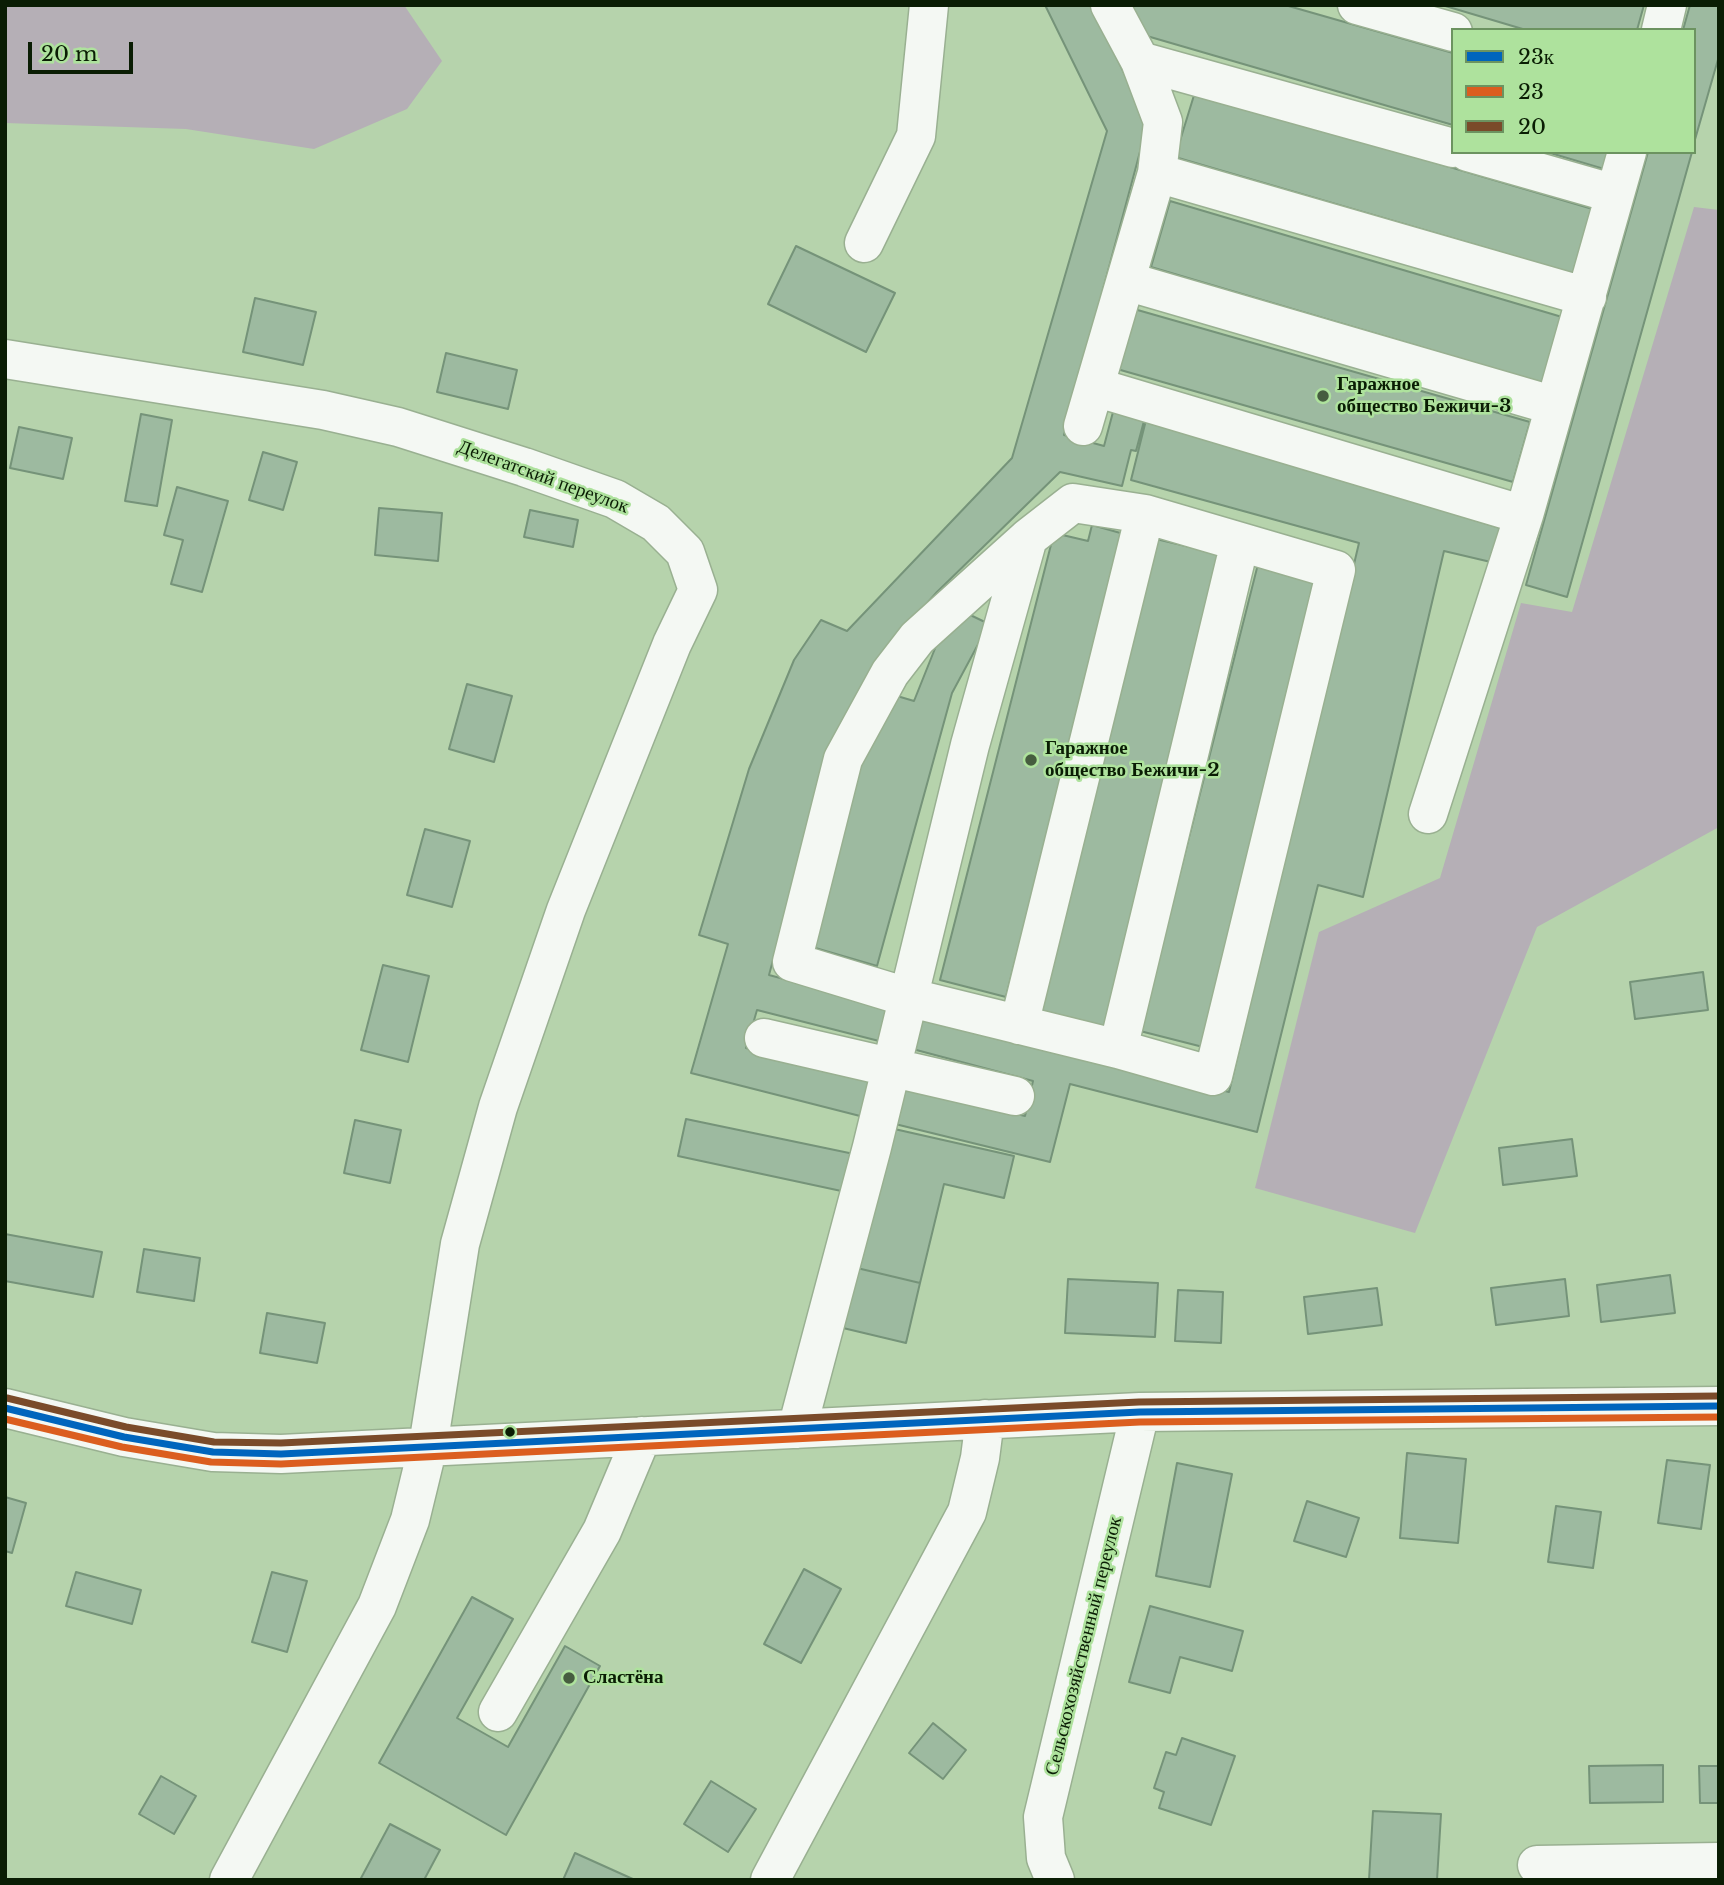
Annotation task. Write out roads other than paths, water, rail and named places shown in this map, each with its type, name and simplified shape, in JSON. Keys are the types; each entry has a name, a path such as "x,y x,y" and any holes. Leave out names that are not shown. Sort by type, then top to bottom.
{"street":[{"path":"864,243 916,136 929,5"},
{"path":"1083,426 1157,173 1163,122 1140,61 1110,5"},
{"path":"1357,5 1451,31"},
{"path":"1661,28 1667,5"},
{"path":"1140,61 1451,147"},
{"path":"1475,154 1615,194"},
{"path":"1428,814 1524,516 1626,154"},
{"path":"1157,173 1587,297"},
{"path":"1126,281 1555,406"},
{"name":"Делегатский переулок","path":"5,359 323,410 398,427 615,499 656,523 685,552 698,590 672,644 566,910 498,1107 460,1244 428,1446 410,1520 377,1606 229,1880"},
{"path":"1095,387 1524,516"},
{"path":"1073,503 1144,514 1336,570 1213,1076 1118,1049 907,997 792,962 843,759 890,673 917,638 1028,538 1073,503"},
{"path":"1019,1025 1144,514"},
{"path":"797,1429 872,1147 970,744 1028,538"},
{"path":"1118,1049 1240,542"},
{"path":"764,1038 1015,1096"},
{"path":"5,1408 124,1437 213,1452 281,1454 1140,1412 1719,1406"},
{"name":"Сельскохозяйственный переулок","path":"1055,1880 1046,1858 1043,1817 1140,1412"},
{"path":"770,1880 967,1512 980,1458 985,1419"},
{"path":"498,1712 601,1531 642,1436"},
{"path":"1537,1865 1719,1862"}],"place":[{"name":"Гаражное общество Бежичи-3","path":"1323,396"},
{"name":"Гаражное общество Бежичи-2","path":"1031,760"},
{"name":"Сластёна","path":"569,1678"}]}
